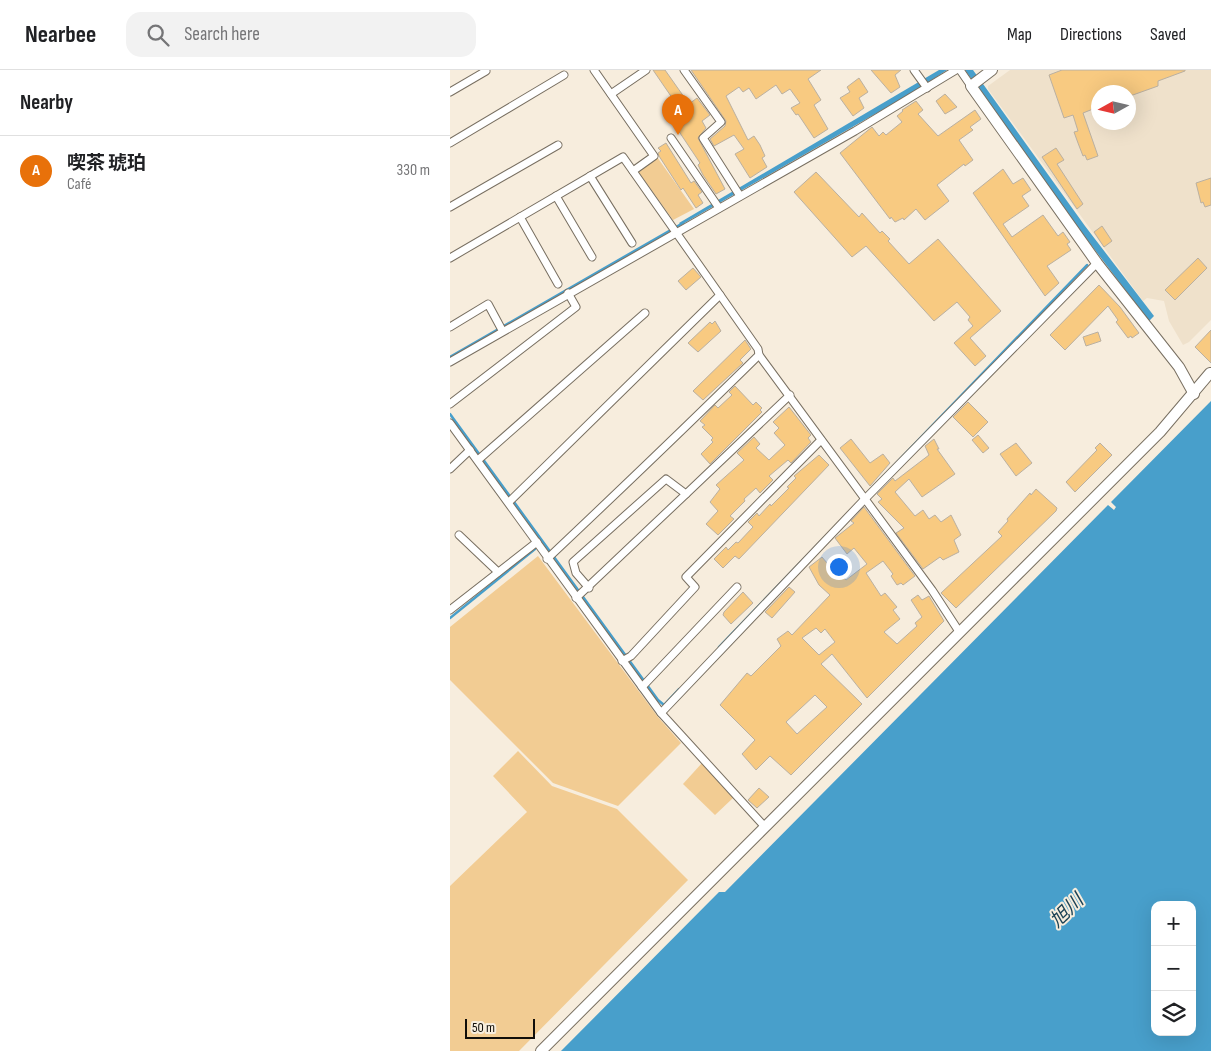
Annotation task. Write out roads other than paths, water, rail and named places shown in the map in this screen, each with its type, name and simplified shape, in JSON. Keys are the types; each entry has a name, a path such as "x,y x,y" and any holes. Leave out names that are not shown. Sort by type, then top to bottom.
{"street":[{"path":"594,70 654,156 633,171"},
{"path":"611,94 646,70"},
{"path":"684,70 721,122 703,138 738,193"},
{"path":"914,70 925,84"},
{"path":"450,362 501,328 568,293 674,229 855,131 925,84 958,70 1097,263 1179,367 1194,394"},
{"path":"971,86 992,70"},
{"path":"450,92 486,71"},
{"path":"450,143 564,75"},
{"path":"671,138 717,205"},
{"path":"450,207 558,145"},
{"path":"450,258 623,157 720,294 760,355 932,590 960,633"},
{"path":"590,176 632,243"},
{"path":"556,196 592,257"},
{"path":"520,217 558,284"},
{"path":"661,713 863,497 1097,263"},
{"path":"450,404 576,307 568,293"},
{"path":"511,500 720,294"},
{"path":"450,327 488,304 501,328"},
{"path":"480,458 645,313"},
{"path":"550,556 760,355"},
{"path":"541,1051 1160,432 1194,394 1210,372"},
{"path":"582,594 790,395"},
{"path":"450,424 470,450 480,458 511,500 537,542 570,577 645,685 661,713 765,826"},
{"path":"626,659 695,587 686,577 821,440"},
{"path":"450,469 470,450"},
{"path":"582,594 570,577 573,562 666,479 686,494"},
{"path":"458,535 498,572"},
{"path":"450,610 537,542"},
{"path":"645,685 737,587"}],"water":[{"path":"939,70 947,70 917,90 681,225 679,223"},
{"path":"965,70 973,70 1085,226 1154,316 1149,321 1079,229"},
{"name":"旭川","path":"1211,401 1211,1051 561,1051 719,892 725,892 1108,505 1114,510 1116,507 1111,502"}],"waterway":[{"path":"450,357 683,223"},
{"path":"719,647 1087,265"},
{"path":"450,414 658,700 664,705 679,689"},
{"path":"450,618 535,549"}],"place":[{"name":"喫茶 琥珀","path":"678,135"}]}
